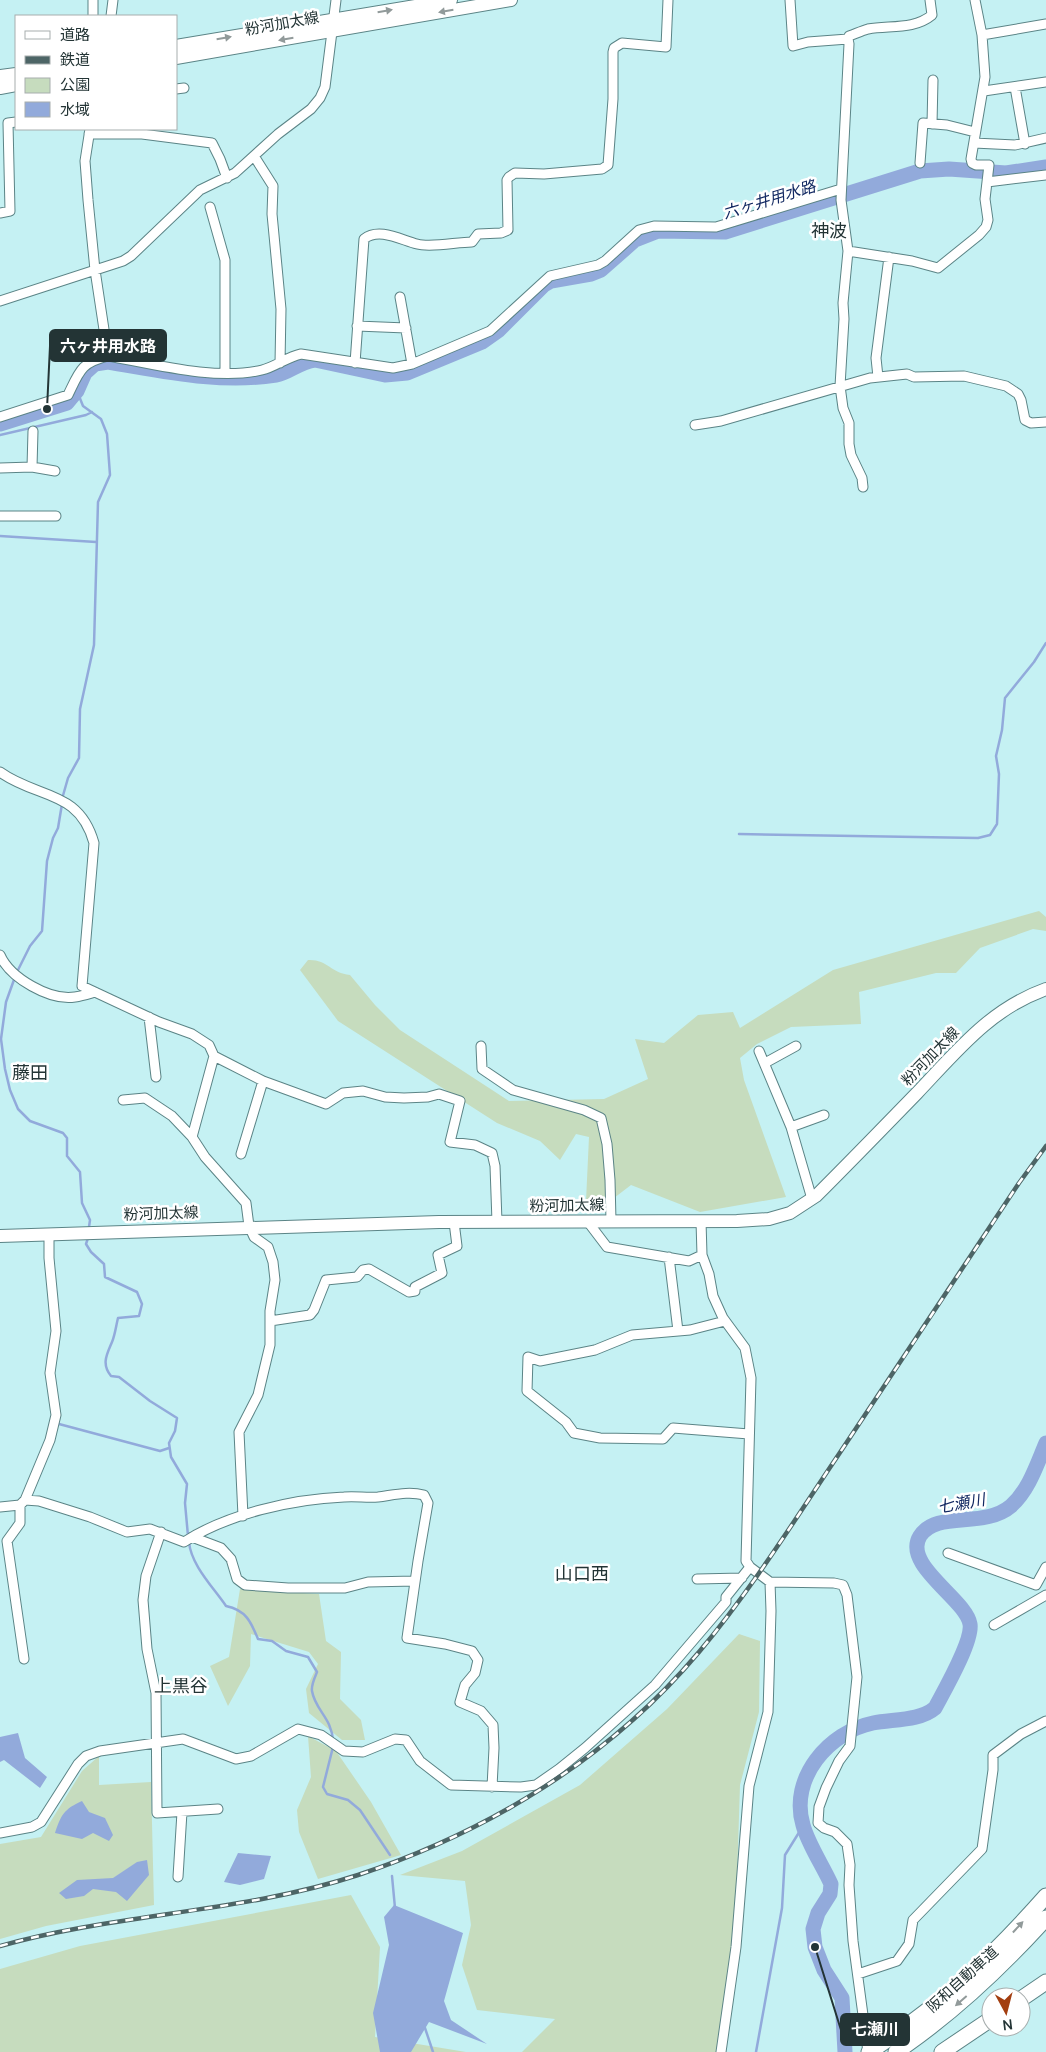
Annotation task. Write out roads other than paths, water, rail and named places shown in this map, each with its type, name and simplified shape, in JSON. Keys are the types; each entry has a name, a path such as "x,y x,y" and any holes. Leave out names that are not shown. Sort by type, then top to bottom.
{"highway":[{"name":"阪和自動車道","path":"896,2052 908,2035 941,2000 985,1961 1046,1896"},
{"name":"阪和自動車道","path":"868,2052 908,2035 948,2013 997,1970 1046,1918"},
{"path":"1031,1992 1046,1982"},
{"path":"1031,2001 1046,1991"},
{"path":"942,2052 981,2026"},
{"path":"955,2052 981,2034"}],"main road":[{"name":"粉河加太線","path":"178,58 451,0"},
{"name":"粉河加太線","path":"178,46 511,0"},
{"path":"0,76 15,74"},
{"path":"0,88 15,85"},
{"name":"粉河加太線","path":"0,1236 249,1226 454,1222 736,1221 769,1219 790,1213 812,1199 956,1051 996,1014 1030,995 1046,989"}],"street":[{"path":"93,0 93,15"},
{"path":"111,15 113,0"},
{"path":"0,301 95,270 131,256 200,190 235,174 278,134 311,109 326,87 336,0"},
{"path":"355,363 364,239 368,236 387,234 419,245 472,242 478,234 502,233 508,230 507,180 515,173 544,174 602,169 608,165 613,99 614,48 622,43 666,47 668,0"},
{"path":"790,0 793,46 808,42 848,39"},
{"path":"863,488 862,478 850,449 849,423 843,408 840,386 844,319 842,303 848,251 841,194 848,39 849,36 867,29 916,24 926,20 932,15 930,0"},
{"path":"848,251 912,261 938,268 979,235 986,227 988,220 985,199 989,165 972,163 975,132 984,91 985,60 975,0"},
{"path":"982,35 1046,24"},
{"path":"932,124 933,80"},
{"path":"984,91 1046,82"},
{"path":"1016,87 1025,144"},
{"path":"0,213 10,211 8,123 15,122"},
{"path":"920,163 923,123 975,132"},
{"path":"108,356 95,270 85,161 89,131 142,134 212,143 227,178"},
{"path":"974,143 1005,146 1025,144 1046,138"},
{"path":"254,156 273,186 272,214 281,308 280,363"},
{"path":"988,176 1046,175"},
{"path":"0,417 68,394 84,366 92,360 108,356 225,373 263,370 292,356 301,354 393,368 412,364 490,331 550,276 605,261 639,230 654,226 723,226 841,194"},
{"path":"210,207 225,260 225,373"},
{"path":"878,377 876,358 888,257"},
{"path":"400,297 412,364"},
{"path":"357,326 406,328"},
{"path":"695,425 720,421 840,386 878,377 906,374 914,377 954,375 1006,386 1018,394 1025,420 1031,424 1046,422"},
{"path":"32,431 32,467"},
{"path":"0,468 32,467 54,471"},
{"path":"0,516 56,516"},
{"path":"0,772 12,781 56,796 83,816 90,827 94,843 88,937 83,960 82,986 149,1018 192,1034 209,1045 214,1056 263,1081 326,1104 343,1093 363,1091 385,1097 404,1098 428,1097 439,1094 460,1101 450,1142 475,1145 492,1153 496,1166 497,1222"},
{"path":"0,955 4,963 20,979 47,993 74,997 94,992"},
{"path":"149,1018 156,1077"},
{"path":"481,1046 482,1069 513,1090 584,1110 601,1118 608,1153 611,1221"},
{"path":"765,1063 796,1046"},
{"path":"759,1051 791,1127 812,1199"},
{"path":"192,1137 214,1056"},
{"path":"241,1154 263,1081"},
{"path":"122,1100 145,1098 172,1116 192,1137 205,1157 246,1203 249,1226 254,1237 268,1247 273,1262 275,1280 270,1321 270,1345 258,1395 239,1432 243,1516"},
{"path":"791,1127 824,1115"},
{"path":"701,1221 702,1256 709,1274 713,1296 725,1321 745,1348 751,1378 746,1561 750,1567 770,1582 834,1583 843,1585 847,1595 857,1677 850,1746 839,1761 826,1788 819,1806 818,1822 824,1828 835,1832 847,1844 850,1865 849,1885 853,1941 868,2052"},
{"path":"270,1321 310,1315 314,1310 326,1280 357,1277 363,1270 369,1269 409,1292 415,1291 415,1286 442,1273 438,1255 457,1246 454,1222"},
{"path":"588,1222 607,1246 689,1261 702,1256"},
{"path":"24,1659 7,1540 20,1523 22,1502 50,1440 56,1415 50,1373 56,1331 49,1258 49,1234"},
{"path":"669,1257 678,1331"},
{"path":"725,1321 690,1330 632,1335 595,1350 540,1361 528,1357 527,1391 566,1422 574,1433 600,1438 663,1439 672,1428 749,1434"},
{"path":"0,1507 22,1502 39,1502 90,1517 126,1532 150,1529 184,1542 192,1536 243,1516 286,1504 333,1498 377,1497 411,1492 424,1495 428,1503 407,1638 445,1644 472,1651 478,1660 476,1673 465,1685 460,1702 481,1711 493,1725 492,1787"},
{"path":"161,1532 146,1576 143,1600 147,1649 156,1693 158,1813 218,1809"},
{"path":"192,1536 221,1548 230,1559 238,1578 245,1585 288,1588 345,1588 368,1582 415,1581"},
{"path":"948,1553 1036,1585 1046,1567"},
{"path":"0,1833 32,1827 42,1822 78,1764 86,1756 100,1751 183,1739 236,1758 251,1756 298,1729 321,1735 344,1751 363,1752 395,1739 406,1740 420,1761 451,1784 492,1787 536,1785 585,1748 655,1685 726,1602 726,1597 750,1567"},
{"path":"697,1579 742,1578"},
{"path":"721,2052 736,1947 749,1786 768,1712 770,1582"},
{"path":"994,1625 1046,1595"},
{"path":"858,1974 897,1961 909,1944 913,1920 982,1849 994,1755 1021,1734 1046,1721"},
{"path":"178,1877 182,1812"}],"water":[{"path":"18,1733 25,1758 47,1777 40,1788 4,1760 0,1762 0,1737"},
{"path":"82,1801 89,1812 105,1818 113,1835 109,1841 93,1833 82,1839 55,1833 64,1813"},
{"path":"238,1853 271,1856 264,1879 240,1885 224,1882"},
{"path":"147,1860 149,1875 127,1901 116,1892 93,1889 84,1896 66,1899 59,1893 77,1880 113,1878 137,1862"},
{"path":"394,1905 463,1933 444,2001 451,2020 487,2044 429,2022 411,2052 380,2052 373,2013 389,1945 384,1917"}],"waterway":[{"name":"六ヶ井用水路","path":"0,424 67,403 77,391 85,373 95,364 108,362 192,375 234,378 276,375 315,360 385,375 407,373 482,342 499,330 544,285 551,281 591,274 601,270 635,240 658,231 725,232 920,171 949,169 1006,173 1046,167"},
{"path":"62,799 68,778 79,758 80,709 94,645 98,502 110,475 107,434 101,419 83,406 77,391"},
{"path":"0,435 92,412"},
{"path":"0,536 96,542"},
{"path":"739,834 978,838 990,835 997,824 999,774 996,756 1002,730 1005,698 1034,662 1046,643"},
{"path":"17,972 30,946 42,931 47,861 53,838 58,828 62,804"},
{"path":"15,977 6,1002 1,1039 10,1090 18,1109 30,1121 63,1133 67,1138 67,1156 80,1172 82,1203 90,1220 89,1227"},
{"path":"88,1238 86,1244 91,1252 104,1264 105,1277 137,1292 142,1304 139,1316 118,1318 107,1355 106,1367 111,1376 119,1377 150,1401 177,1418 175,1431 169,1443 171,1457 187,1484 185,1503 188,1536"},
{"path":"59,1424 160,1451 169,1448"},
{"name":"七瀬川","path":"845,2052 842,1998 824,1970 815,1947 813,1929 818,1913 830,1894 831,1884 803,1825 800,1807 802,1790 807,1774 828,1747 842,1736 857,1728 873,1723 922,1715 935,1708 963,1654 970,1632 970,1624 966,1614 927,1570 920,1558 917,1547 920,1536 928,1528 938,1524 988,1517 1000,1513 1011,1506 1028,1485 1046,1443"},
{"path":"189,1542 194,1559 203,1575 226,1606 238,1610 247,1618 258,1639 272,1641 286,1651 308,1657 317,1672 312,1686 314,1698 330,1726 333,1741"},
{"path":"333,1747 323,1787 327,1794 348,1800 360,1810 390,1855"},
{"path":"756,2052 782,1908 785,1855 803,1826"},
{"path":"392,1876 395,1908"},
{"path":"424,2025 433,2052"}],"railway":[{"path":"0,1946 89,1926 270,1897 314,1888 358,1875 454,1837 544,1787 586,1758 626,1726 664,1690 718,1628 789,1530 1019,1183 1046,1146"}],"place":[{"name":"六ヶ井用水路","path":"47,409"},
{"name":"七瀬川","path":"815,1947"}],"district":[{"name":"神波","path":"829,230"},
{"name":"藤田","path":"30,1072"},
{"name":"山口西","path":"582,1573"},
{"name":"上黒谷","path":"181,1685"}]}
